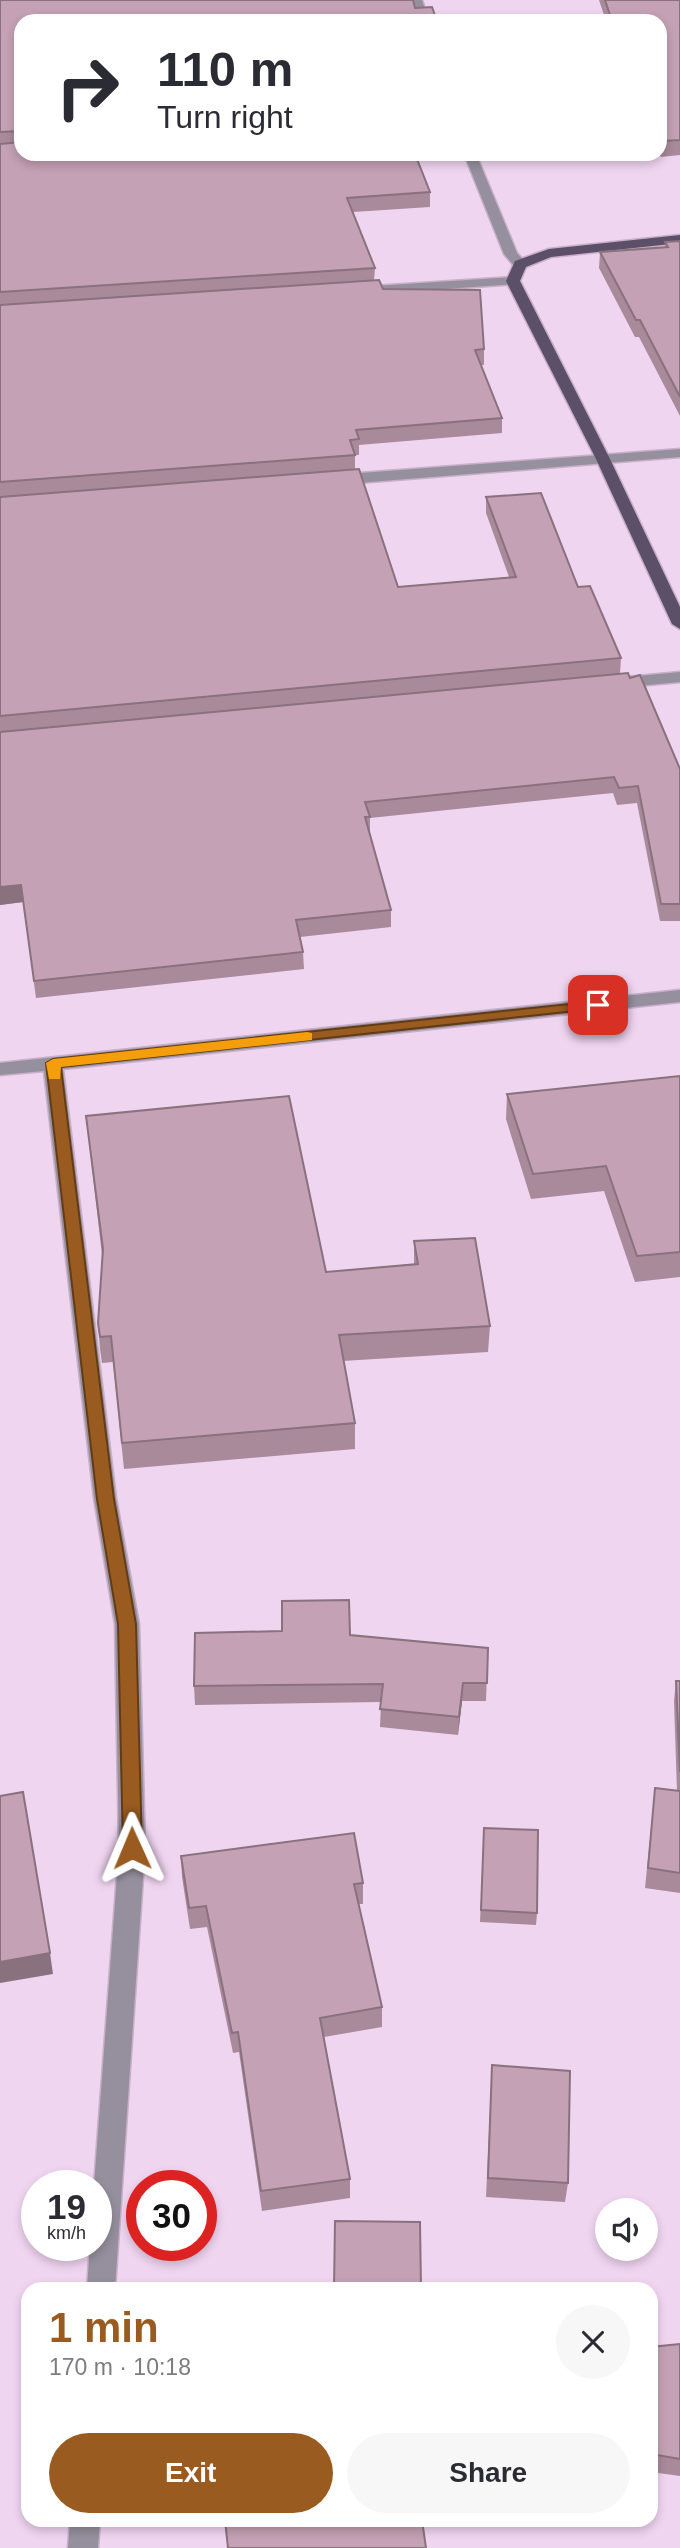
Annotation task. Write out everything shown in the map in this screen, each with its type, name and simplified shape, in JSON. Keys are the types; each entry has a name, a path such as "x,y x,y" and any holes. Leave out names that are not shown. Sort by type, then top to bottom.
{"main road":[{"path":"680,239 603,245 549,254 520,264 513,281 603,459 680,624"}],"street":[{"path":"473,161 506,244 520,264"},
{"path":"346,292 513,281"},
{"path":"315,482 680,453"},
{"path":"597,685 680,677"},
{"path":"0,1069 680,996"},
{"path":"53,1063 103,1485 127,1624 132,1848 101,2282"},
{"path":"83,2548 84,2527"}],"building":[{"path":"0,0 413,0 415,8 432,7 434,14 14,14 14,131 0,132"},
{"path":"605,0 680,0 680,140 667,141 667,14 610,14"},
{"path":"14,143 14,161 418,161 430,192 347,198 375,268 0,292 0,144"},
{"path":"680,241 680,397 640,320 636,320 600,252 668,247 665,242"},
{"path":"379,280 383,289 480,290 484,349 475,350 502,418 356,430 359,439 350,440 355,455 0,482 0,305"},
{"path":"359,469 398,587 516,577 486,497 541,493 578,587 590,586 621,658 0,716 0,497"},
{"path":"628,673 630,678 640,675 680,769 680,904 661,904 638,786 619,788 614,777 365,802 370,817 365,817 391,910 296,920 303,952 34,981 21,885 0,887 0,732"},
{"path":"680,1076 680,1252 637,1256 606,1166 533,1174 507,1094"},
{"path":"289,1096 326,1272 418,1264 414,1241 475,1238 490,1326 339,1335 355,1423 122,1443 111,1336 100,1337 98,1323 103,1249 86,1116"},
{"path":"349,1600 350,1635 488,1648 487,1683 463,1683 459,1717 380,1709 383,1684 194,1686 195,1633 282,1631 282,1601"},
{"path":"676,1681 680,1681 680,1772"},
{"path":"655,1788 680,1791 680,1873 648,1868"},
{"path":"23,1792 50,1953 0,1962 0,1796"},
{"path":"484,1828 538,1830 537,1913 481,1910"},
{"path":"354,1833 363,1883 354,1884 382,2007 320,2018 350,2179 261,2191 238,2032 232,2033 206,1906 189,1908 181,1856"},
{"path":"492,2065 570,2071 568,2183 488,2178"},
{"path":"335,2221 420,2222 421,2282 334,2282"},
{"path":"680,2344 680,2459 658,2455 658,2346"},
{"path":"226,2527 423,2527 426,2548 228,2548"}],"slow traffic":[{"path":"55,1076 53,1063 307,1036"}],"route":[{"path":"132,1848 127,1624 105,1499 53,1063 598,1005"}]}
